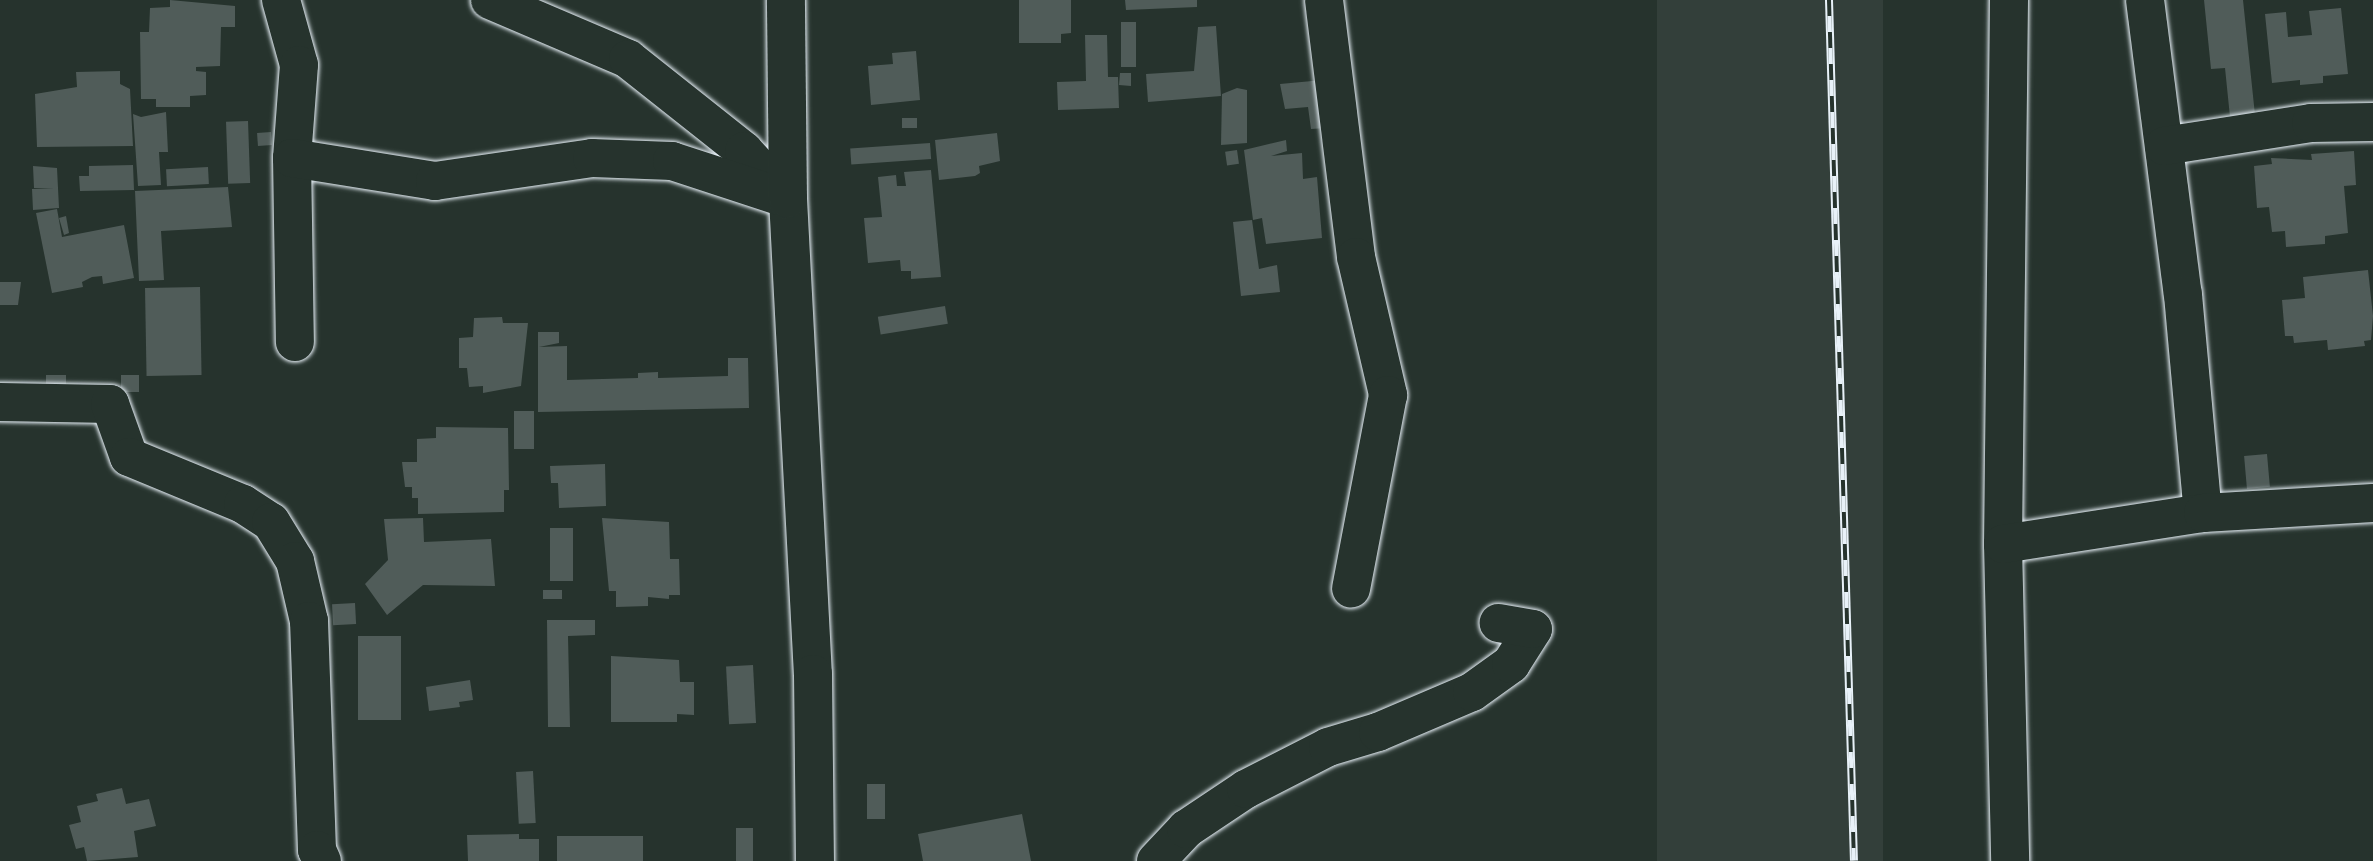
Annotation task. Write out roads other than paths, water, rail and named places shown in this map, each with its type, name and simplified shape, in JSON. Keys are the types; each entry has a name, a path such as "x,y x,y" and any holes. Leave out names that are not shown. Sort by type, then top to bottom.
{"street":[{"path":"281,0 299,65 292,158 295,342"},
{"path":"490,0 628,59 744,151 788,199"},
{"path":"786,0 788,199 813,674 815,861"},
{"path":"1324,0 1356,257 1388,395 1351,589"},
{"path":"2009,0 2003,544 2010,861"},
{"path":"2145,0 2183,295 2203,513"},
{"path":"2164,146 2311,123 2373,122"},
{"path":"292,158 435,181 592,158 672,161 788,199"},
{"path":"0,402 110,404 129,457 243,503 271,522 295,561 309,621 317,850 322,861"},
{"path":"2003,544 2203,513 2373,503"},
{"path":"1156,861 1186,829 1246,789 1328,747 1378,732 1472,692 1511,664 1533,629 1499,623"}],"railway":[{"path":"1829,0 1854,861"}]}
